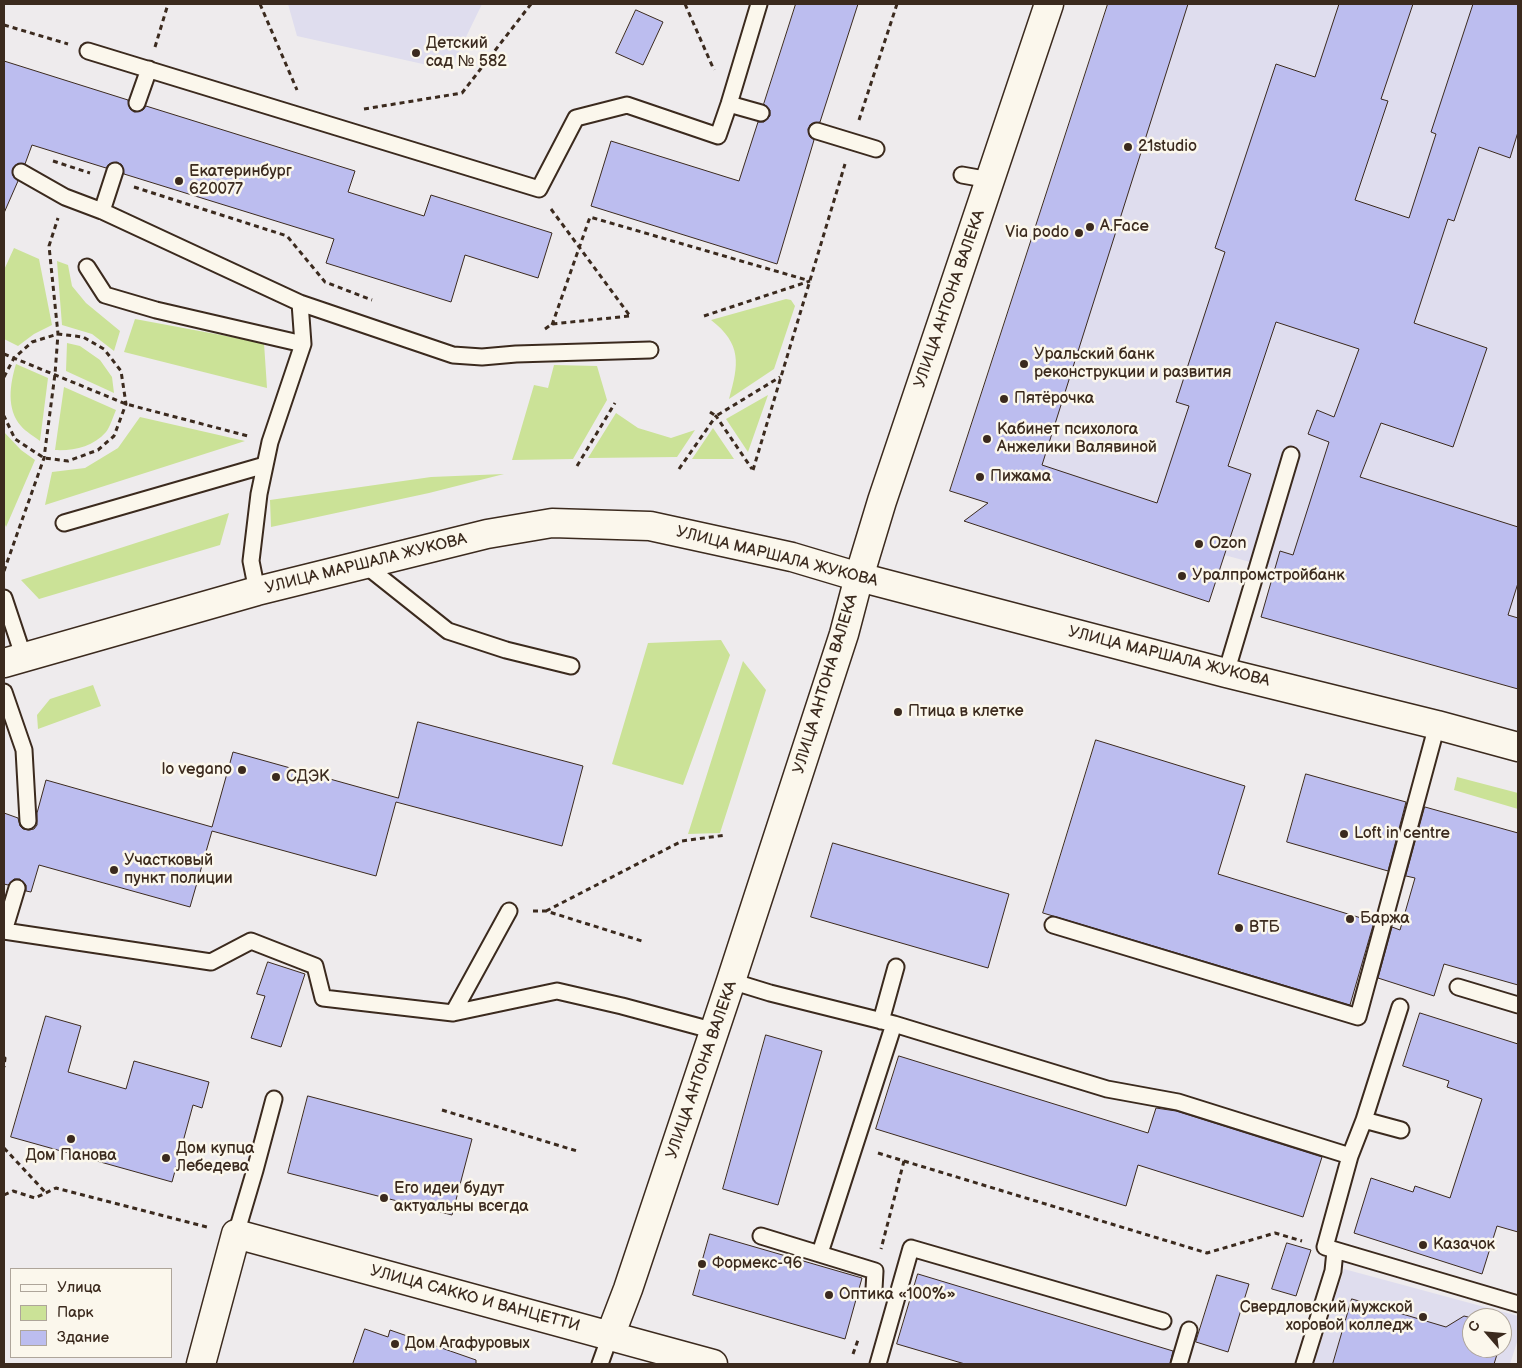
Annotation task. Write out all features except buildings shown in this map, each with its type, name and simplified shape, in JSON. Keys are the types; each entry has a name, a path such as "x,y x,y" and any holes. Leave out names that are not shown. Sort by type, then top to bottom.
{"street":[{"name":"УЛИЦА АНТОНА ВАЛЕКА","path":"610,1336 628,1289 731,981 844,634 882,501 1050,4"},
{"name":"УЛИЦА МАРШАЛА ЖУКОВА","path":"14,660 257,591 487,534 552,523 650,526 792,557 859,577 1518,747"},
{"name":"УЛИЦА САККО И ВАНЦЕТТИ","path":"236,1234 713,1364"},
{"path":"200,1364 236,1234"}],"lane":[{"path":"88,50 539,189 576,118 627,105 718,136 759,4"},
{"path":"137,103 149,69"},
{"path":"729,104 761,113"},
{"path":"817,131 876,149"},
{"path":"21,172 65,197 102,211 300,303 453,355 482,357 516,354 650,350"},
{"path":"102,211 114,175"},
{"path":"962,175 990,180"},
{"path":"88,267 105,294 156,310 303,344"},
{"path":"257,591 251,561 259,494 270,442 303,344 300,303"},
{"path":"1226,673 1291,455"},
{"path":"64,523 265,465"},
{"path":"365,565 448,631 506,650 571,666"},
{"path":"4,598 14,660"},
{"path":"4,692 24,750 28,821"},
{"path":"1053,925 1358,1017 1437,725"},
{"path":"17,888 4,931 212,962 251,941 315,966 324,998 453,1013 557,991 648,1012 714,1031"},
{"path":"453,1013 509,911"},
{"path":"820,1253 888,1023 896,967"},
{"path":"731,981 770,993 888,1023 1106,1089 1178,1102 1350,1156"},
{"path":"1458,986 1518,1005"},
{"path":"1304,1364 1333,1271 1330,1249 1350,1156 1364,1120 1400,1007"},
{"path":"236,1234 256,1170 274,1098"},
{"path":"1364,1120 1401,1130"},
{"path":"761,1236 875,1271 874,1289"},
{"path":"878,1364 911,1248 1163,1322"},
{"path":"1330,1249 1518,1304"},
{"path":"1179,1364 1189,1330"},
{"path":"600,1364 610,1336"}],"path":[{"path":"149,69 168,4"},
{"path":"260,4 309,118"},
{"path":"357,110 462,93 530,4"},
{"path":"685,4 729,104"},
{"path":"710,412 716,416 753,470 852,143 897,4"},
{"path":"4,25 88,50"},
{"path":"47,159 75,168 114,175 287,236 324,282 380,303"},
{"path":"4,571 44,458 56,374 58,334 49,246 75,168"},
{"path":"538,333 552,324 630,316 553,213 539,189"},
{"path":"552,324 590,217 810,282"},
{"path":"704,316 810,282"},
{"path":"4,377 14,358 32,342 58,334 84,338 104,349 120,371 126,404 114,436 98,450 68,461 44,458 14,438 4,416"},
{"path":"4,354 126,404 270,442"},
{"path":"679,469 716,416 780,377"},
{"path":"577,466 615,402"},
{"path":"646,942 546,910 682,840 726,835"},
{"path":"4,1058 4,1067"},
{"path":"442,1110 577,1151"},
{"path":"4,1148 46,1192"},
{"path":"873,1152 1207,1252 1275,1233 1330,1249"},
{"path":"875,1271 904,1161"},
{"path":"4,1195 13,1191 35,1198 56,1188 208,1228"},
{"path":"853,1354 858,1338"}],"shaded area":[{"name":"Детский сад № 582","path":"288,4 482,4 450,70 297,36"},
{"path":"1126,4 1518,4 1518,635 982,489"},
{"name":"Свердловский мужской хоровой колледж","path":"1344,1269 1488,1308 1462,1308 1462,1358 1512,1358 1510,1364 1314,1364"},
{"name":"Свердловский мужской хоровой колледж","path":"1512,1314 1518,1316 1518,1339 1512,1358"}],"green space":[{"path":"14,248 39,259 52,325 34,334 18,346 4,339 4,270"},
{"path":"57,261 68,265 72,286 86,303 120,331 114,351 92,334 62,325"},
{"path":"786,299 791,300 795,306 774,369 729,399 736,365 733,346 721,329 711,320"},
{"path":"135,319 264,343 267,388 124,352"},
{"path":"67,343 80,346 100,360 112,377 114,393 66,371"},
{"path":"16,364 48,378 40,441 23,428 13,412 11,388"},
{"path":"554,365 597,366 607,400 573,459 512,460 534,385 548,388"},
{"path":"64,387 116,410 107,430 101,437 89,445 76,449 55,450"},
{"path":"768,395 748,452 726,419"},
{"path":"616,413 638,428 671,438 695,430 677,457 588,458"},
{"path":"140,417 245,441 45,505 52,472 85,468 118,448"},
{"path":"713,428 734,459 692,459"},
{"path":"4,432 21,450 35,460 6,527 4,522"},
{"path":"504,474 429,493 271,527 270,500 431,477"},
{"path":"229,513 220,545 39,599 21,580"},
{"path":"721,640 730,655 683,785 612,764 648,643"},
{"path":"743,661 766,690 720,833 688,834"},
{"path":"93,685 101,706 38,729 37,715 50,699"},
{"path":"1457,777 1518,793 1518,809 1454,790"}],"place":[{"name":"Детский сад № 582","path":"416,53"},
{"name":"21studio","path":"1128,147"},
{"name":"Екатеринбург 620077","path":"179,181"},
{"name":"А.Face","path":"1090,227"},
{"name":"Via podo","path":"1079,233"},
{"name":"Уральский банк реконструкции и развития","path":"1024,364"},
{"name":"Пятёрочка","path":"1004,399"},
{"name":"Кабинет психолога Анжелики Валявиной","path":"987,439"},
{"name":"Пижама","path":"980,477"},
{"name":"Ozon","path":"1199,544"},
{"name":"Уралпромстройбанк","path":"1182,576"},
{"name":"Птица в клетке","path":"898,712"},
{"name":"lo vegano","path":"242,770"},
{"name":"СДЭК","path":"276,777"},
{"name":"Loft in centre","path":"1344,834"},
{"name":"Участковый пункт полиции","path":"114,870"},
{"name":"Баржа","path":"1350,919"},
{"name":"ВТБ","path":"1239,928"},
{"name":"Дом Панова","path":"71,1139"},
{"name":"Дом купца Лебедева","path":"166,1158"},
{"name":"Его идеи будут актуальны всегда","path":"384,1198"},
{"name":"Казачок","path":"1423,1245"},
{"name":"Формекс-96","path":"702,1264"},
{"name":"Оптика «100%»","path":"829,1295"},
{"name":"Свердловский мужской хоровой колледж","path":"1423,1317"},
{"name":"Дом Агафуровых","path":"395,1344"}]}
